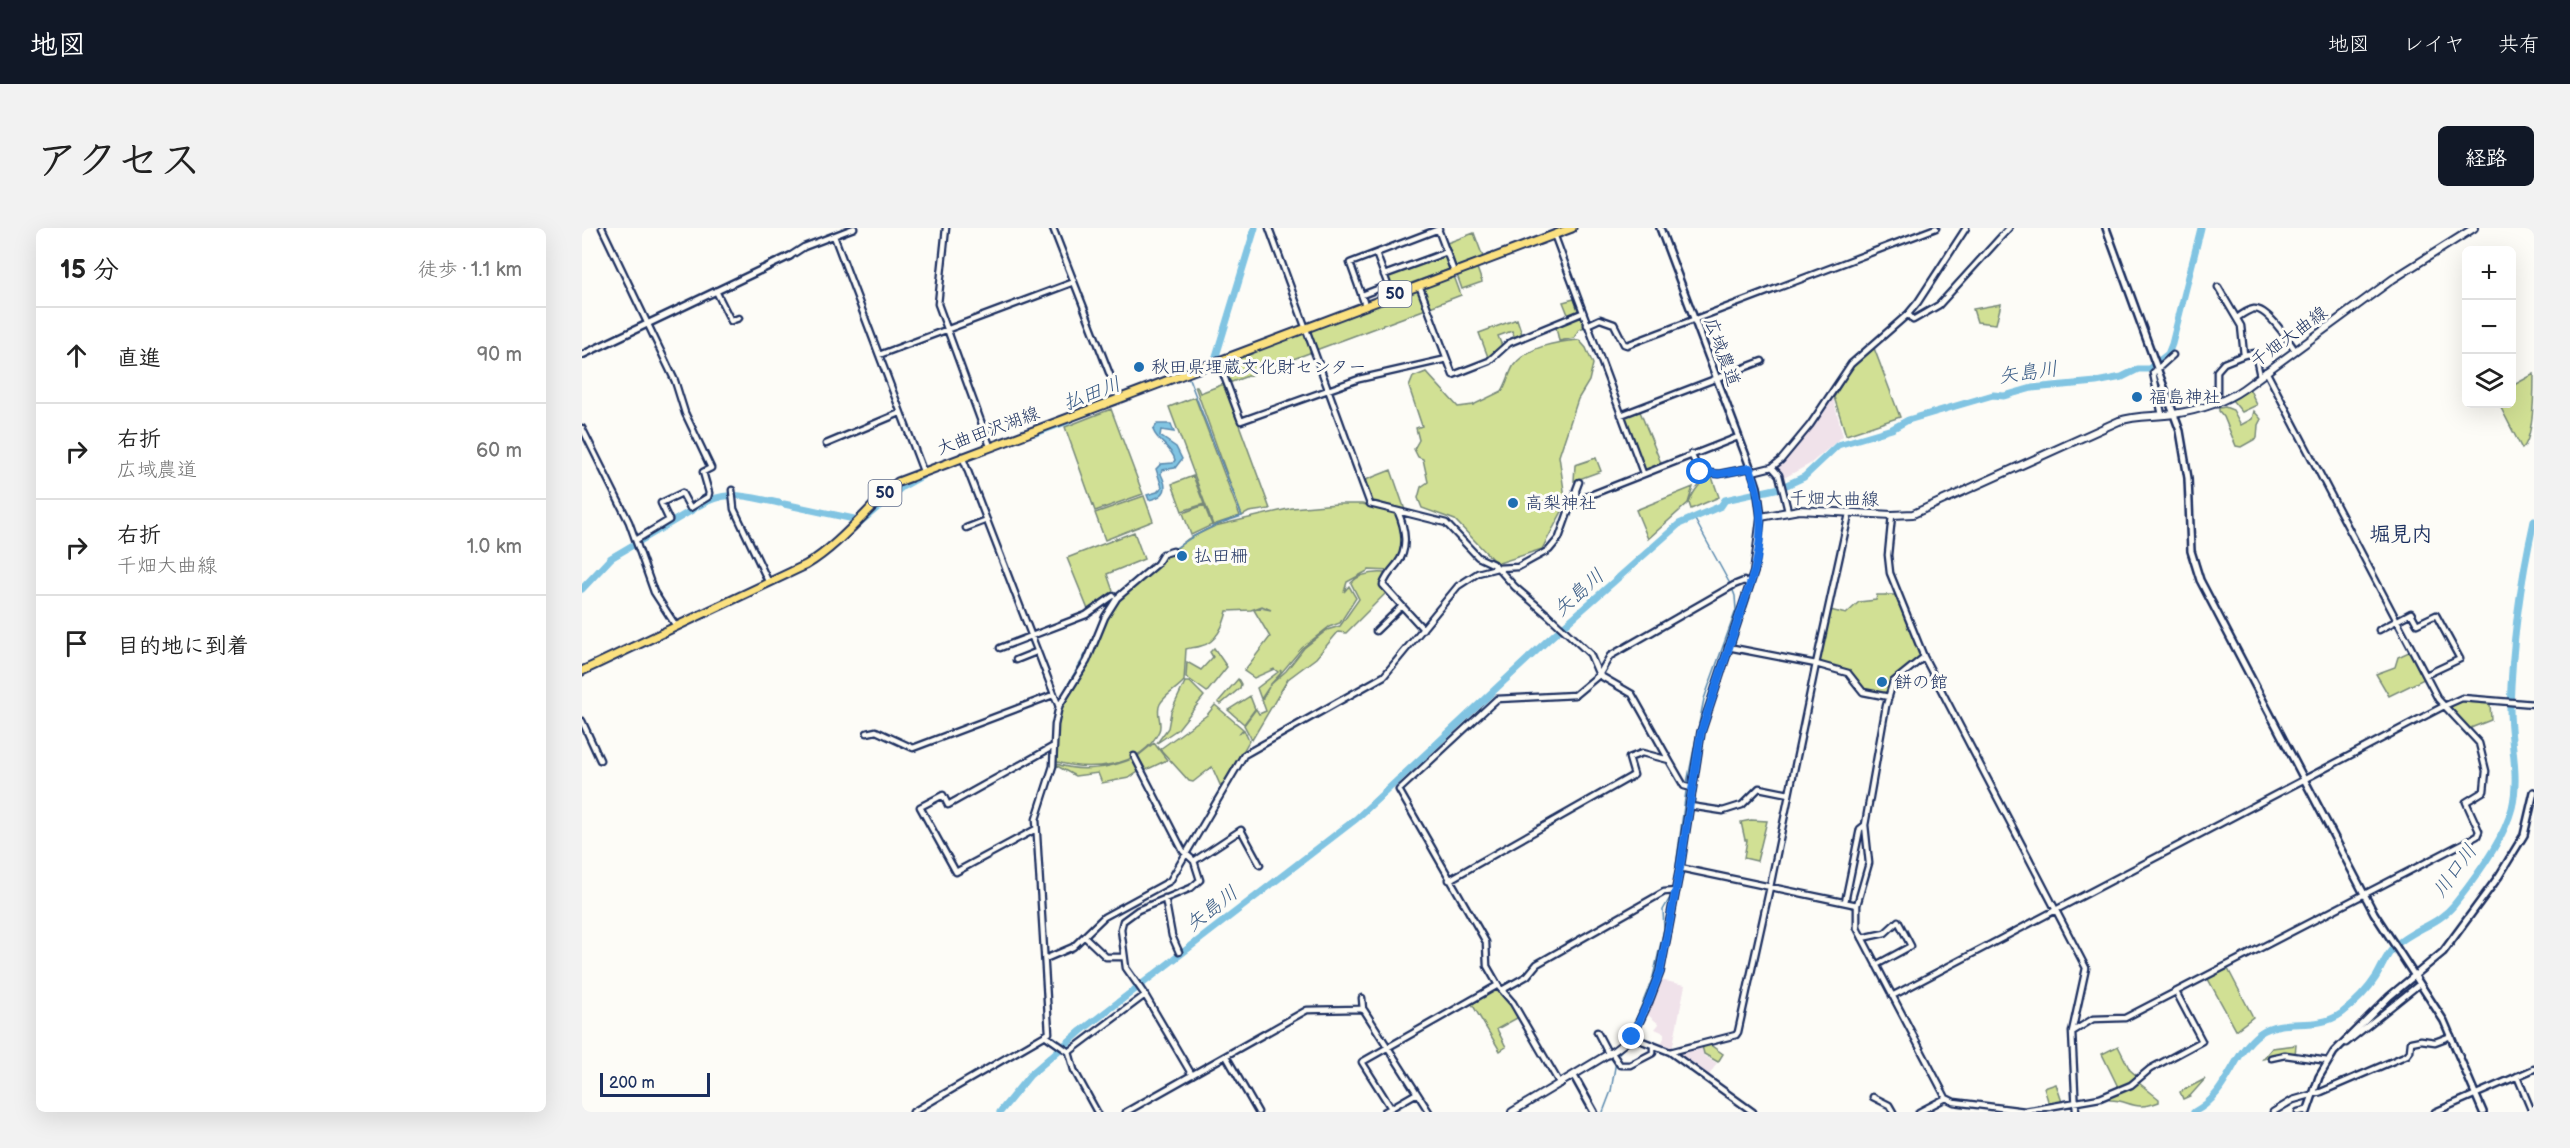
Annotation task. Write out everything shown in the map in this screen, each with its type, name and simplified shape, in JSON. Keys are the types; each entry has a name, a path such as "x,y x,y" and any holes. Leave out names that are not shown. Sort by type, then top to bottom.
{"main road":[{"name":"大曲田沢湖線","path":"582,671 806,565 828,551 870,507 898,482 1216,360 1572,228"},
{"name":"千畑大曲線","path":"1761,517 1788,512 1892,515 1922,512 1982,482 2129,417 2175,414 2217,404 2232,397 2393,279 2474,228"},
{"path":"1512,1112 1612,1055 1632,1037 1649,1000 1660,972 1676,891 1701,732 1757,562 1761,517"}],"street":[{"path":"602,228 648,323 711,468 703,472 708,497 690,508 682,493 661,503 669,520 636,543"},
{"path":"582,355 790,256 804,247 854,228"},
{"path":"946,228 937,298 990,446"},
{"path":"1053,228 1119,398"},
{"path":"1269,228 1370,504 1446,523 1478,557 1497,568 1592,657 1599,675 1632,694 1684,786 1692,788"},
{"name":"広域農道","path":"1659,228 1751,470 1757,487 1761,517"},
{"path":"1587,325 1600,319 1614,324 1624,344 1627,345 1936,228"},
{"path":"1691,454 1700,472 1719,474 1772,467 1781,460 1810,425 1851,364 1908,314 1966,228"},
{"path":"1908,314 1913,320 1940,305 2009,228"},
{"path":"2106,228 2175,414 2187,467 2191,551 2197,572 2364,894 2432,999 2451,1036 2483,1112"},
{"path":"1365,305 1350,262 1438,229 1454,272"},
{"path":"1554,234 1643,473"},
{"path":"834,236 923,471"},
{"path":"1384,275 1447,252"},
{"path":"1362,295 1388,285 1376,253"},
{"path":"879,355 1074,282"},
{"path":"1419,285 1453,375 1489,361 1509,343 1582,313"},
{"path":"2218,287 2241,326 2244,355"},
{"path":"716,291 731,321 739,318"},
{"path":"2236,318 2249,311 2259,310 2268,316 2295,350"},
{"path":"2072,1032 2093,1019 2124,1018 2478,834 2479,831 2466,802 2484,791 2486,771 2479,742 2444,706 2426,675 2263,373 2255,353 2224,363 2217,371 2217,404"},
{"path":"2162,415 2153,373 2173,355"},
{"path":"1216,360 1241,421 1359,379 1448,358"},
{"path":"1621,415 1762,361"},
{"path":"826,444 900,413"},
{"path":"582,428 629,522 654,592 676,626"},
{"path":"1045,959 1073,947 1104,916 1170,881 1244,755 1384,676 1458,586 1478,573 1497,568 1518,567 1549,550 1559,538 1569,510 1576,502 1643,473 1738,437"},
{"path":"962,456 1030,637 1059,707"},
{"path":"1772,467 1779,475 1788,512"},
{"path":"1576,502 1575,490 1579,482"},
{"path":"732,490 734,509 768,581"},
{"path":"1398,512 1405,547 1400,561 1383,585 1423,629"},
{"path":"1670,1052 1736,1035 1770,887 1849,514"},
{"path":"1892,515 1888,555 1890,573 1924,657 2086,968 2072,1032 2076,1112"},
{"path":"966,528 987,520"},
{"path":"913,1112 1046,1036 1050,1028 1036,829 1038,808 1053,766 1055,725 1059,707 1087,661 1105,617 1117,598 1156,564 1163,554 1173,551"},
{"path":"1560,1084 1514,1003 1500,988 1487,966 1486,942 1399,790 1497,699 1573,696 1599,675 1610,656 1732,587 1744,581 1750,584"},
{"path":"1000,648 1086,615 1113,596"},
{"path":"1376,632 1402,606"},
{"path":"2379,630 2411,613 2417,624 2436,615 2460,659 2426,675"},
{"path":"1728,647 1816,664 1848,673 1863,692 1889,697"},
{"path":"1016,660 1036,652"},
{"path":"1924,657 1893,682 1889,697 1865,825 1869,863 1857,905 1857,928 1946,1098 1954,1102 2025,1111 2076,1103 2120,1091 2150,1069 2202,1041 2176,992"},
{"path":"867,733 876,731 913,748 1053,695"},
{"path":"1892,996 2444,706 2462,698 2534,704"},
{"path":"582,720 600,760"},
{"path":"1036,829 956,872 920,807 943,795 948,805 1054,746"},
{"path":"1449,880 1634,775 1629,758 1642,753 1669,760"},
{"path":"1134,756 1186,854 1194,861 1199,875 1197,884 1148,904 1123,921 1120,928 1123,957 1126,968 1145,995 1192,1075"},
{"path":"1690,806 1723,811 1742,805 1753,791 1761,788 1789,794"},
{"path":"2298,1112 2307,1111 2334,1052 2390,996 2433,962 2453,940 2516,851 2532,820 2534,792"},
{"path":"1845,902 1860,829 1865,825"},
{"path":"1194,861 1241,830 1260,865"},
{"path":"1680,868 1857,905"},
{"path":"1391,1108 1362,1062 1500,988 1527,976 1537,964 1664,892 1676,891"},
{"path":"1165,898 1172,936 1179,952"},
{"path":"1862,938 1885,933 1898,921 1911,946 1876,965"},
{"path":"1085,937 1106,957 1123,957"},
{"path":"2334,1052 2417,986"},
{"path":"1068,1051 1145,995"},
{"path":"1362,998 1363,1010 1429,1112"},
{"path":"1126,1112 1307,1010 1363,1010"},
{"path":"1597,1032 1618,1063 1624,1066 1653,1053 1653,1045"},
{"path":"1046,1036 1068,1051 1074,1070 1097,1112"},
{"path":"2273,1112 2293,1100 2313,1094 2407,1054 2410,1051 2411,1042 2421,1040 2435,1042 2451,1036"},
{"path":"1632,1037 1670,1052 1753,1112"},
{"path":"2271,1058 2285,1055 2328,1061"},
{"path":"1226,1056 1258,1112"},
{"path":"2435,1112 2534,1069"},
{"path":"2359,1075 2361,1081"},
{"path":"1574,1076 1594,1112"},
{"path":"2517,1076 2532,1112"},
{"path":"1384,1112 1417,1093"},
{"path":"1873,1097 1889,1105 1893,1112"},
{"path":"1919,1112 1946,1098"}],"shaded area":[{"path":"1833,398 1843,436 1810,464 1782,479 1778,468"},
{"path":"1660,980 1685,985 1672,1050 1660,1046 1664,1033 1655,1029 1659,1024 1648,1015"},
{"path":"1701,1046 1704,1056 1717,1063 1708,1077 1675,1053"}],"green space":[{"path":"1474,233 1483,257 1456,267 1447,243"},
{"path":"1444,255 1450,269 1392,290 1387,275"},
{"path":"1477,268 1482,282 1462,289 1457,275"},
{"path":"1454,276 1461,295 1430,307 1423,288"},
{"path":"1418,289 1426,309 1316,350 1309,331"},
{"path":"1574,299 1579,313 1569,317 1563,302"},
{"path":"2001,304 1996,324 1977,322 1973,309"},
{"path":"1581,316 1585,327 1579,329 1574,338 1559,341 1556,327"},
{"path":"1517,319 1522,334 1515,338 1512,331 1498,336 1502,346 1488,357 1479,333"},
{"path":"1304,332 1312,352 1229,383 1222,363"},
{"path":"1579,340 1586,348 1593,364 1589,381 1578,399 1559,456 1566,504 1542,549 1499,563 1492,559 1455,520 1422,508 1418,498 1421,487 1428,482 1423,459 1418,457 1414,449 1419,440 1416,428 1422,426 1409,387 1413,377 1426,372 1458,407 1473,405 1502,391 1514,365 1527,353 1552,344"},
{"path":"1874,348 1900,417 1846,435 1834,397 1853,365"},
{"path":"2534,374 2531,426 2526,444 2522,449 2501,408 2516,408 2516,384"},
{"path":"1224,384 1270,509 1249,512 1242,516 1195,386 1200,393"},
{"path":"2249,388 2257,405 2242,412 2232,400"},
{"path":"1195,397 1240,516 1213,525 1169,407"},
{"path":"2225,407 2233,410 2241,425 2252,419 2254,411 2261,419 2257,438 2241,447 2236,446 2224,417 2219,411 2219,408"},
{"path":"1111,409 1143,494 1095,511 1065,427"},
{"path":"1639,409 1661,463 1644,470 1623,415"},
{"path":"1596,458 1601,471 1574,481 1575,465"},
{"path":"1391,470 1405,510 1371,500 1363,481"},
{"path":"1193,476 1204,504 1182,511 1172,484"},
{"path":"1712,477 1719,497 1691,509 1689,503 1695,491 1704,481"},
{"path":"1693,487 1688,503 1648,539 1636,510"},
{"path":"1144,496 1153,521 1105,540 1095,513"},
{"path":"1362,504 1398,512 1405,547 1391,571 1369,570 1347,582 1344,592 1349,586 1356,598 1340,623 1329,627 1302,648 1282,672 1280,670 1281,673 1269,686 1286,671 1304,648 1327,630 1340,626 1359,599 1351,583 1354,580 1366,574 1385,573 1382,584 1387,592 1346,633 1338,632 1316,658 1288,679 1252,740 1244,725 1256,709 1259,714 1266,711 1262,700 1269,687 1261,699 1257,688 1278,672 1274,669 1254,678 1244,671 1270,637 1254,610 1261,608 1271,610 1262,606 1251,610 1227,611 1224,622 1211,641 1199,647 1186,649 1184,681 1160,704 1159,731 1140,753 1127,760 1098,766 1082,766 1054,761 1054,737 1059,706 1087,661 1117,598 1156,564 1163,554 1173,551 1188,539 1215,526 1292,508"},
{"path":"1204,505 1212,525 1191,535 1183,513"},
{"path":"1134,532 1144,559 1107,574 1114,594 1089,612 1067,558"},
{"path":"1877,595 1895,595 1922,659 1892,681 1887,694 1865,690 1849,671 1819,665 1830,610 1846,614 1859,602 1876,600"},
{"path":"1214,648 1227,667 1207,692 1186,677 1187,662 1201,670 1213,657 1210,652"},
{"path":"2411,651 2424,679 2389,696 2376,674 2395,667 2398,657"},
{"path":"1238,679 1241,684 1240,688 1221,704 1218,702"},
{"path":"1185,682 1190,682 1204,696 1178,729 1157,743 1168,728 1171,712"},
{"path":"1250,696 1255,709 1244,724 1228,710"},
{"path":"2465,700 2490,703 2491,720 2468,729 2449,707"},
{"path":"1215,705 1243,729 1239,734 1244,730 1249,741 1222,789 1212,767 1193,782 1189,781 1160,749 1207,715"},
{"path":"1154,743 1167,760 1146,770 1138,756"},
{"path":"1134,758 1141,770 1129,778 1102,783 1098,773 1075,776 1057,766 1057,764 1066,767 1096,768"},
{"path":"1767,821 1757,861 1744,858 1747,840 1745,840 1741,822"},
{"path":"2228,969 2253,1017 2236,1030 2208,979"},
{"path":"1497,989 1511,1003 1519,1017 1497,1029 1506,1047 1500,1051 1472,1004"},
{"path":"1709,1044 1723,1054 1718,1062 1704,1054 1702,1046"},
{"path":"2296,1045 2295,1055 2282,1054 2263,1059 2272,1048"},
{"path":"2118,1046 2130,1070 2138,1077 2119,1089 2102,1054"},
{"path":"2205,1079 2190,1096 2183,1099 2180,1092"},
{"path":"2139,1083 2159,1099 2159,1102 2137,1106 2110,1100 2110,1097"},
{"path":"2056,1084 2062,1102 2049,1104 2044,1088"}],"water":[{"path":"1157,424 1171,424 1174,432 1161,430 1160,436 1176,447 1182,459 1175,468 1162,470 1161,474 1165,483 1163,494 1149,500 1147,495 1157,492 1162,487 1156,469 1161,464 1173,463 1175,460 1153,430"}],"waterway":[{"name":"払田川","path":"1213,366 1255,228"},
{"name":"矢島川","path":"1000,1112 1030,1075 1081,1031 1356,819 1548,640 1679,524 1721,506 1725,500 1780,488 1804,477 1838,445 1892,429 1908,420 1993,395 2004,396 2032,388 2096,382 2122,377 2138,369 2149,369 2168,354 2172,344 2201,228"},
{"path":"1174,549 1206,530 1242,516 1188,376"},
{"name":"払田川","path":"1036,433 1068,421"},
{"name":"払田川","path":"859,523 902,487 922,476"},
{"name":"払田川","path":"698,506 709,500 728,496 779,503"},
{"name":"払田川","path":"784,504 854,519"},
{"name":"払田川","path":"582,589 611,558 694,509"},
{"path":"1693,516 1730,584"},
{"name":"川口川","path":"2194,1112 2215,1095 2242,1052 2260,1033 2279,1025 2322,1022 2332,1019 2352,1005 2365,992 2395,946 2448,912 2495,846 2508,820 2514,796 2515,771 2510,721 2513,661 2521,591 2534,521"},
{"path":"1687,783 1704,699 1736,610 1732,588"},
{"path":"1102,618 1110,604"},
{"path":"1059,700 1094,639"},
{"path":"1673,888 1686,791"},
{"path":"1625,1038 1636,1019 1653,977 1664,929 1663,910 1672,894"},
{"path":"1616,1056 1628,1044"},
{"path":"1603,1112 1611,1091 1616,1061"}],"place":[{"name":"秋田県埋蔵文化財センター","path":"1139,367"},
{"name":"福島神社","path":"2137,397"},
{"name":"高梨神社","path":"1513,503"},
{"name":"払田柵","path":"1182,556"},
{"name":"餅の館","path":"1882,682"}],"district":[{"name":"堀見内","path":"2401,534"}],"route":[{"path":"1632,1037 1660,972 1680,868 1701,732 1754,572 1759,548 1761,517 1759,498 1750,468 1719,474 1700,472"}]}
